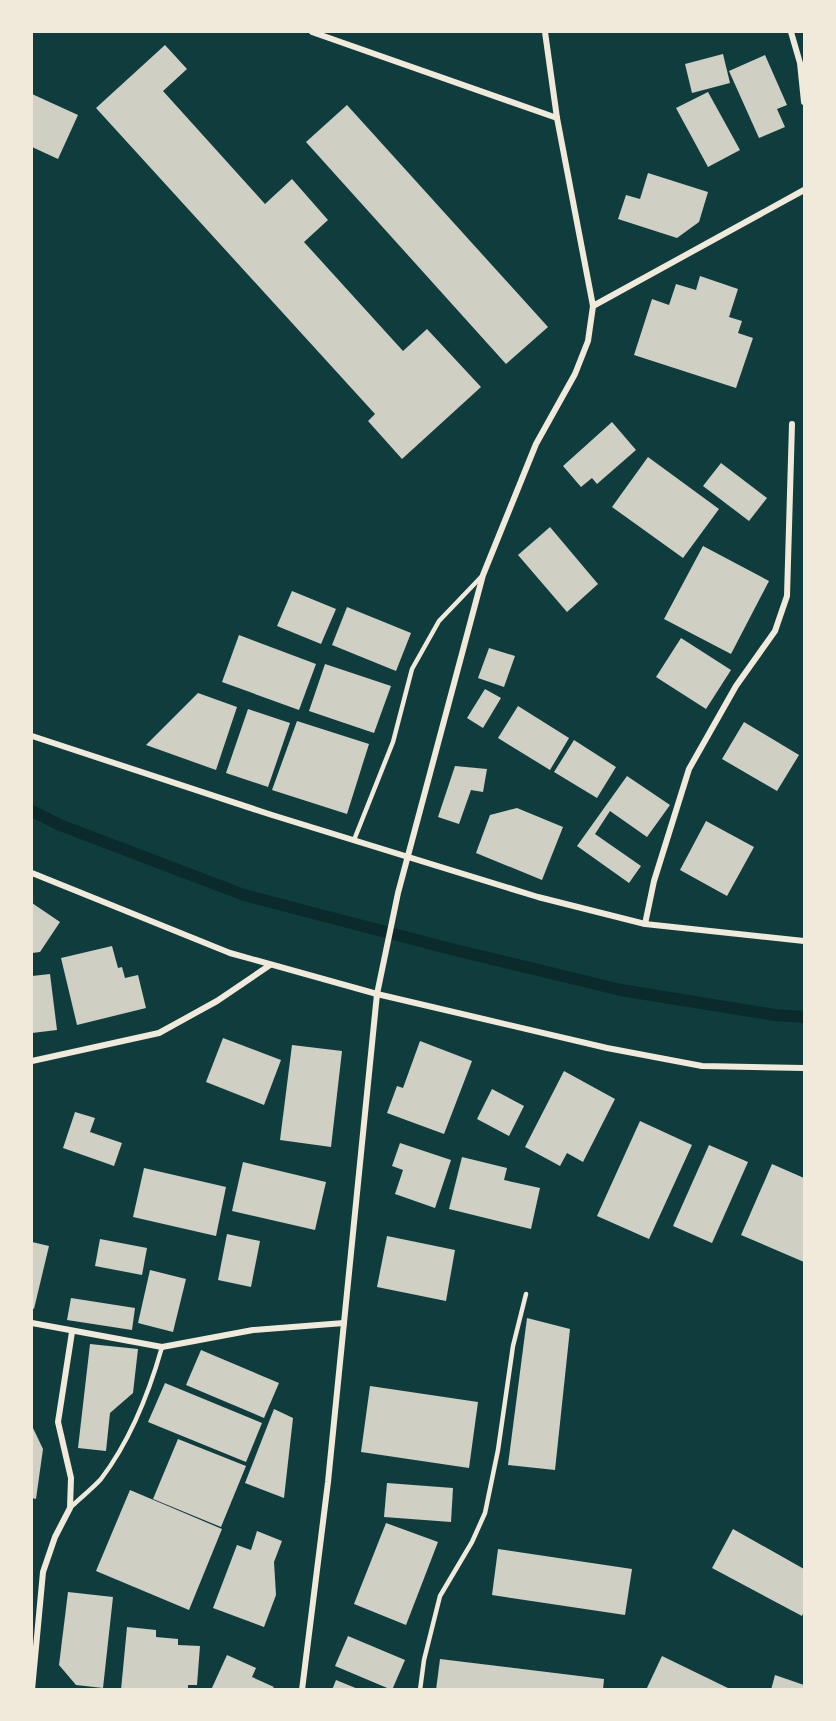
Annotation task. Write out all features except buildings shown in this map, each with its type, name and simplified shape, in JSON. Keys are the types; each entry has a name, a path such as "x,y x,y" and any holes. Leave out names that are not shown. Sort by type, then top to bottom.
{"street":[{"path":"312,32 557,118"},
{"path":"302,1689 344,1323 377,994 398,893 483,575 536,444 575,374 588,341 593,306 557,118 545,32"},
{"path":"791,32 802,61 804,102"},
{"path":"593,306 804,190"},
{"path":"645,924 654,881 689,769 736,686 775,631 788,596 792,424"},
{"path":"32,736 406,857 538,897 645,924 804,941"},
{"path":"32,873 230,953 377,994 607,1048 702,1066 804,1068"},
{"path":"32,1061 159,1033 217,1001 270,965"},
{"path":"32,1323 162,1347 253,1330 344,1323"},
{"path":"32,1689 43,1572 55,1537 70,1508 71,1478 58,1422 72,1332"}],"lane":[{"path":"354,840 393,741 412,669 439,621 483,575"},
{"path":"420,1689 424,1660 440,1596 472,1542 485,1513 498,1450 513,1346 526,1294"},
{"path":"70,1508 99,1481 112,1464 150,1390 162,1347"}],"waterway":[{"path":"32,811 60,825 244,895 621,990 775,1015 804,1017"}]}
